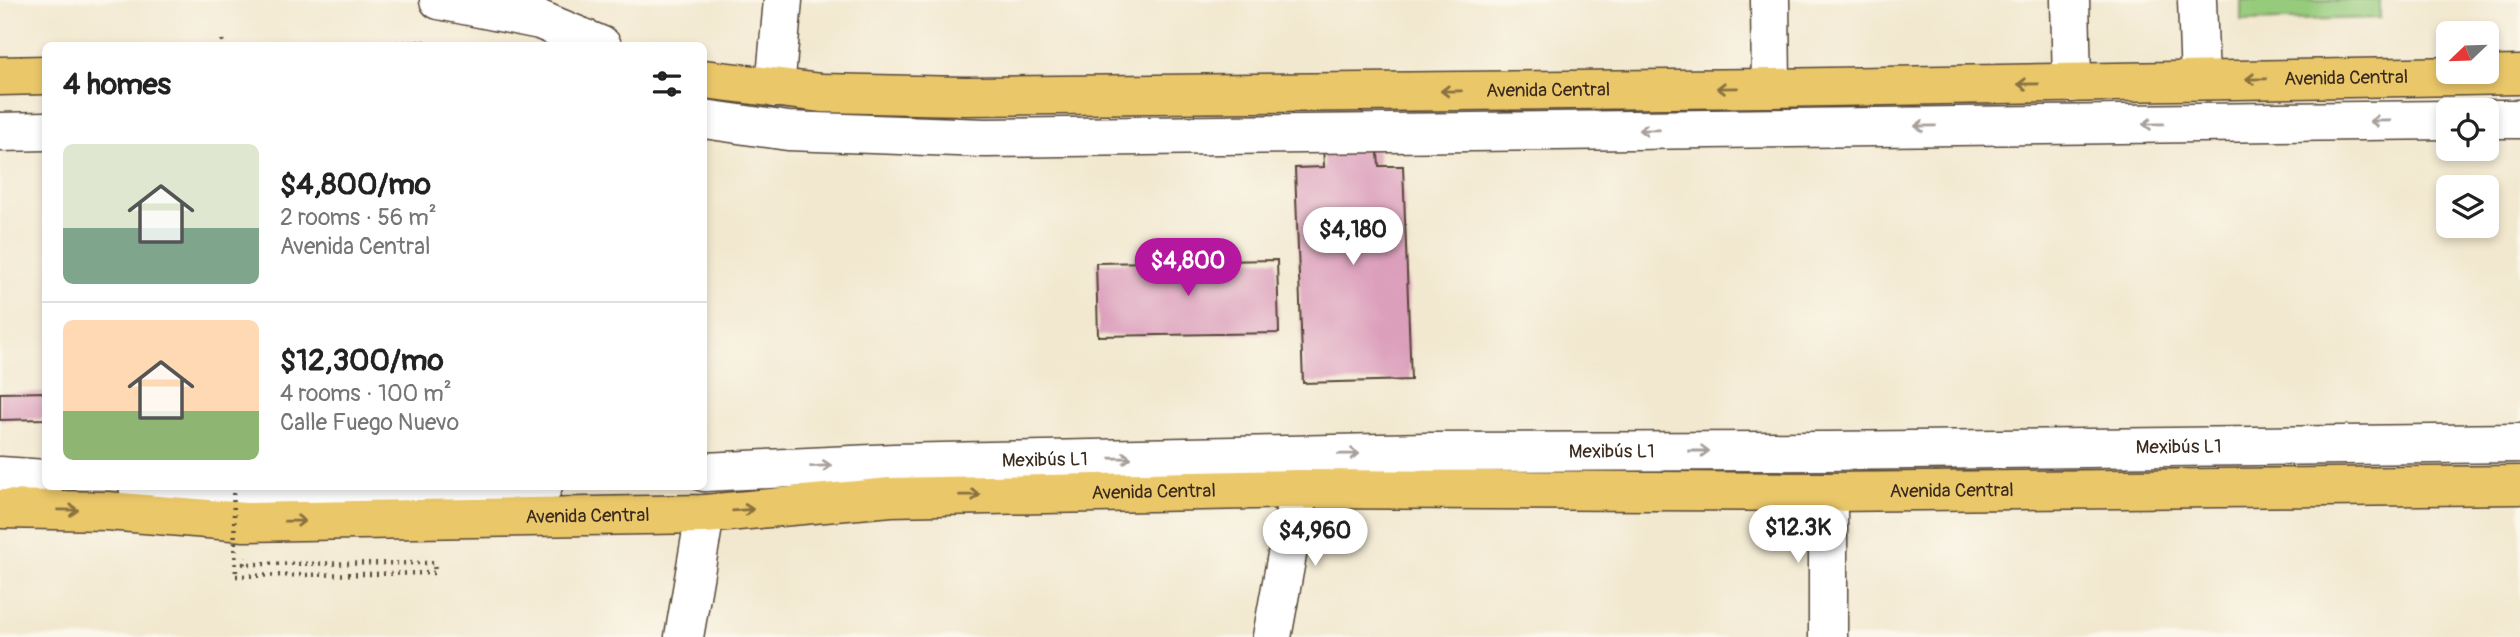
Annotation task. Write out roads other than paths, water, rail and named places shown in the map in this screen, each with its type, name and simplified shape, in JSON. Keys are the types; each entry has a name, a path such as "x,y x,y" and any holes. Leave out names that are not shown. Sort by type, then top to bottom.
{"highway":[{"path":"0,76 42,75"},
{"name":"Avenida Central","path":"707,79 821,93 965,96 1771,88 2520,75"},
{"name":"Avenida Central","path":"0,509 107,511 245,522 705,514 891,496 1299,489 1828,492 2520,485"}],"street":[{"path":"439,0 540,20 592,42"},
{"path":"775,88 783,0"},
{"path":"1770,0 1771,88"},
{"path":"2070,0 2072,83"},
{"path":"2197,0 2200,80"},
{"path":"707,119 788,131 985,138 2436,120"},
{"path":"2499,120 2520,119"},
{"path":"0,132 42,131"},
{"name":"Mexibús L1","path":"707,472 894,463 1414,452 1826,451 2520,443"},
{"path":"0,476 42,479"},
{"path":"1272,637 1299,489"},
{"path":"184,490 452,493 491,490"},
{"path":"1828,492 1828,637"},
{"path":"684,637 705,514"}]}
